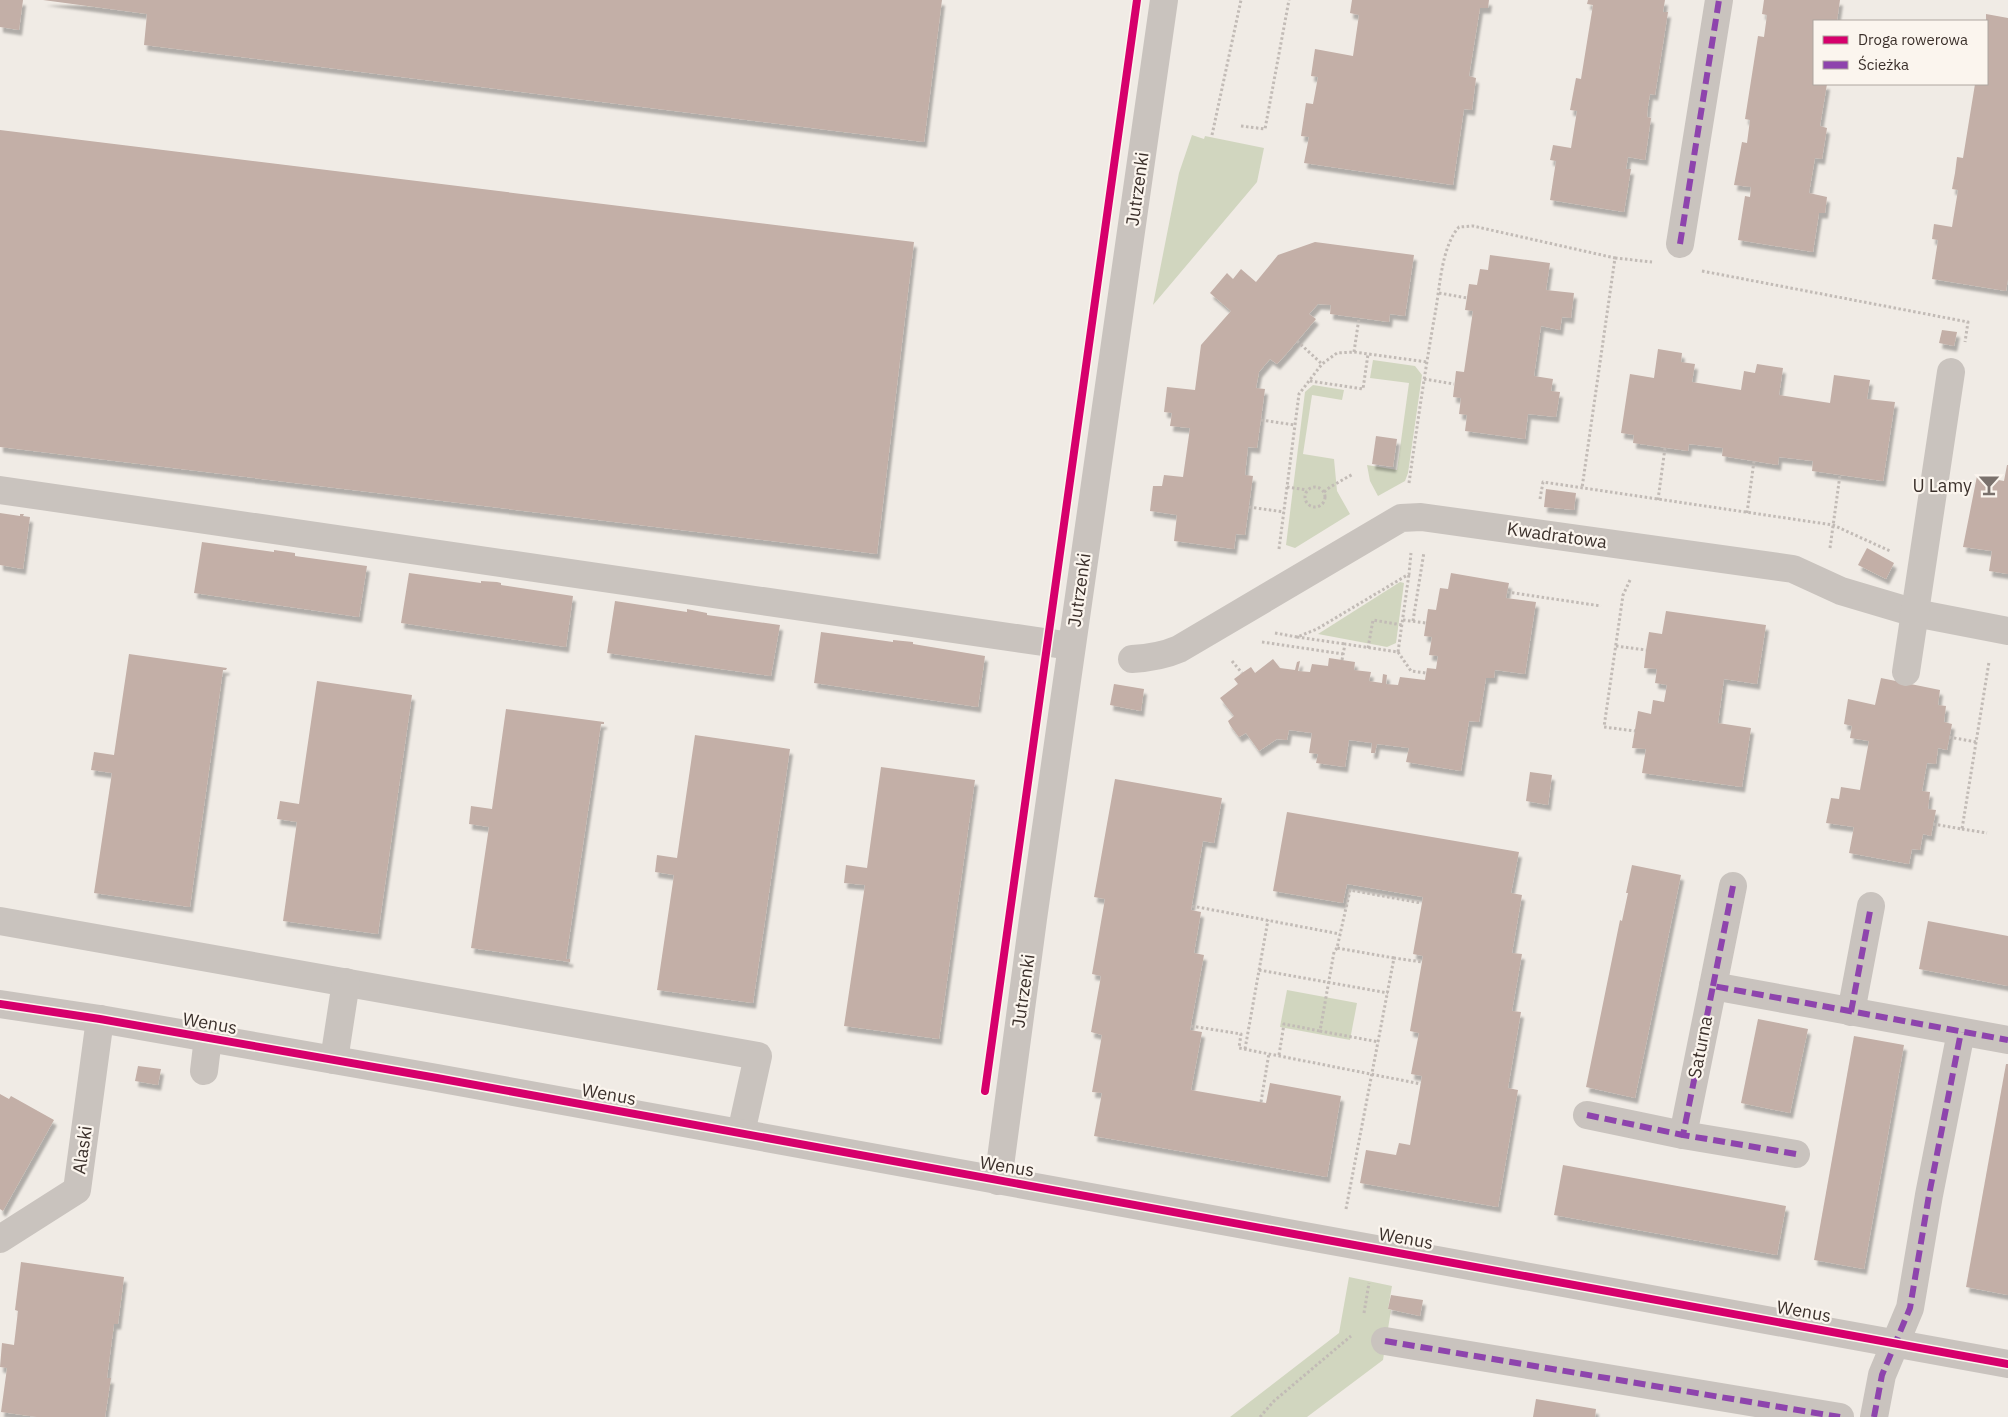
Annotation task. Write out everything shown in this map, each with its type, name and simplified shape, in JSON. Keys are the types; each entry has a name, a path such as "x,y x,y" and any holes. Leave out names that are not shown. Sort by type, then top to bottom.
{"street":[{"name":"Jutrzenki","path":"998,1181 1032,919 1164,0"},
{"path":"1680,244 1719,0"},
{"path":"1906,672 1951,372"},
{"path":"0,490 1071,646"},
{"name":"Kwadratowa","path":"1132,659 1150,658 1168,654 1179,649 1401,518 1430,518 1793,569 1841,591 1915,613 2008,630"},
{"name":"Saturna","path":"1683,1135 1733,886"},
{"path":"1851,1012 1871,906"},
{"path":"0,921 758,1056 741,1133"},
{"path":"334,1060 346,982"},
{"path":"1712,986 2008,1040"},
{"name":"Wenus","path":"0,1004 100,1019 334,1060 998,1181 1082,1194 2008,1364"},
{"name":"Alaski","path":"0,1240 77,1190 100,1019"},
{"path":"1874,1417 1882,1375 1910,1308 1929,1195 1961,1032"},
{"path":"204,1071 208,1038"},
{"path":"1586,1116 1796,1154"},
{"path":"1386,1341 1840,1417"}],"path":[{"path":"1212,135 1241,0"},
{"path":"1241,126 1265,129 1289,0"},
{"path":"1418,486 1409,484 1424,379 1446,252 1459,227 1473,226 1615,258 1653,262"},
{"path":"1582,488 1615,258"},
{"path":"1698,271 1968,322 1962,356 1951,372"},
{"path":"1439,293 1467,298"},
{"path":"1354,352 1359,318"},
{"path":"1297,341 1322,364"},
{"path":"1278,558 1299,394 1322,364 1337,353 1354,352 1427,362"},
{"path":"1309,381 1363,389 1368,354"},
{"path":"1424,379 1454,384"},
{"path":"1261,420 1295,425"},
{"path":"1658,500 1665,448"},
{"path":"1747,513 1754,461"},
{"path":"1324,492 1353,474"},
{"path":"1539,506 1543,482 1833,525 1922,565"},
{"path":"1287,487 1307,490 1319,487 1326,496 1323,504 1312,507 1306,502 1304,498 1307,490"},
{"path":"1249,507 1284,512"},
{"path":"1411,547 1398,652 1411,671 1426,673"},
{"path":"1413,621 1424,549"},
{"path":"1297,637 1317,629 1409,574"},
{"path":"1635,731 1604,727 1623,595 1631,579 1637,576"},
{"path":"1507,592 1601,606"},
{"path":"1368,648 1372,620 1426,623"},
{"path":"1343,654 1260,642 1274,633 1398,652"},
{"path":"1342,660 1345,644"},
{"path":"1616,646 1646,650"},
{"path":"1962,829 1989,654"},
{"path":"1224,663 1232,661 1239,656"},
{"path":"1232,661 1242,673"},
{"path":"1949,737 1976,742"},
{"path":"1933,824 1987,833"},
{"path":"1320,1031 1334,952 1337,948 1350,890 1421,903"},
{"path":"1192,906 1340,934"},
{"path":"1246,1049 1268,920"},
{"path":"1337,948 1422,962"},
{"path":"1346,1214 1394,958"},
{"path":"1260,970 1388,993"},
{"path":"1279,1055 1284,1024 1378,1042"},
{"path":"1191,1026 1241,1034 1238,1048 1373,1073 1421,1084"},
{"path":"1261,1102 1269,1053"},
{"path":"1362,1320 1369,1281"},
{"path":"1260,1417 1274,1401 1353,1333"}],"green space":[{"path":"1192,135 1204,139 1205,136 1264,148 1257,182 1153,305 1179,173"},
{"path":"1373,360 1415,366 1422,375 1408,473 1405,481 1378,496 1370,481 1367,465 1397,470 1409,383 1370,378"},
{"path":"1313,385 1344,390 1342,400 1312,395 1303,454 1334,459 1337,491 1350,514 1295,548 1286,545 1305,392"},
{"path":"1400,582 1404,583 1396,643 1387,647 1318,634"},
{"path":"1287,990 1357,1003 1350,1040 1280,1027"},
{"path":"1349,1277 1392,1286 1388,1309 1391,1310 1383,1360 1307,1417 1230,1417 1339,1333"}],"building":[{"path":"0,0 23,0 19,30 0,27"},
{"path":"43,0 942,0 924,142 144,45 147,14"},
{"path":"1352,0 1489,0 1488,8 1480,8 1469,76 1476,78 1472,110 1464,109 1453,185 1304,163 1309,137 1301,136 1306,103 1313,104 1318,77 1311,76 1315,49 1353,56 1359,15 1350,13"},
{"path":"1588,0 1665,0 1663,12 1668,12 1655,95 1650,94 1648,106 1647,117 1651,118 1645,160 1628,157 1626,169 1631,169 1624,212 1550,200 1556,161 1550,160 1553,145 1571,148 1577,111 1570,110 1576,78 1581,79 1593,5 1587,4"},
{"path":"1764,0 1840,0 1837,20 1813,20 1813,85 1827,85 1820,126 1827,128 1822,159 1815,158 1809,193 1827,197 1825,213 1819,213 1813,252 1738,240 1745,196 1750,197 1751,187 1734,185 1742,142 1747,143 1750,120 1745,119 1758,36 1764,37 1767,15 1762,14"},
{"path":"1986,14 2008,18 2008,279 2006,291 1932,279 1938,240 1932,239 1934,224 1952,227 1958,190 1952,189 1957,157 1963,158 1975,85 1988,85 1988,20 1986,20"},
{"path":"0,130 914,242 877,554 0,447"},
{"path":"1315,242 1414,255 1405,316 1390,314 1389,322 1330,314 1331,305 1318,304 1309,314 1316,319 1288,352 1277,364 1270,359 1259,372 1256,388 1265,389 1257,448 1248,447 1245,475 1253,476 1245,535 1236,534 1234,549 1174,541 1177,515 1150,511 1153,486 1162,486 1164,475 1183,477 1190,428 1170,426 1172,413 1164,412 1167,387 1195,390 1201,345 1231,311 1210,293 1227,273 1233,279 1241,269 1256,282 1278,255"},
{"path":"1490,255 1550,263 1546,290 1574,293 1571,318 1562,317 1560,330 1541,326 1534,376 1553,379 1551,391 1560,392 1556,417 1528,414 1525,439 1465,431 1467,415 1459,414 1461,398 1453,397 1456,371 1464,372 1473,311 1465,310 1469,284 1477,285 1480,269 1488,270"},
{"path":"1942,330 1957,332 1954,346 1939,343"},
{"path":"1658,349 1682,353 1681,362 1695,364 1692,382 1741,390 1744,371 1755,373 1757,364 1783,368 1779,395 1830,403 1834,375 1870,380 1867,399 1895,402 1883,481 1812,471 1813,461 1779,457 1778,465 1722,456 1723,448 1689,444 1688,451 1633,443 1634,435 1621,433 1630,374 1654,378"},
{"path":"1376,436 1397,439 1393,467 1372,464"},
{"path":"2007,465 2008,574 1989,571 1992,551 1963,547 1977,476 2004,481"},
{"path":"1546,489 1576,493 1574,510 1544,507"},
{"path":"0,513 20,516 20,514 24,514 23,516 30,517 23,569 0,565"},
{"path":"202,542 295,553 295,556 367,566 359,617 194,593"},
{"path":"1867,548 1894,563 1886,579 1858,565"},
{"path":"409,573 481,583 481,581 497,582 501,583 501,585 573,596 566,647 401,623"},
{"path":"1451,573 1509,583 1506,598 1536,602 1525,674 1495,670 1494,678 1486,678 1479,722 1469,721 1461,771 1406,762 1409,748 1377,744 1375,753 1371,753 1372,743 1349,740 1345,767 1316,763 1318,754 1309,753 1312,733 1289,730 1287,740 1277,739 1259,751 1246,733 1239,737 1230,725 1228,721 1234,716 1220,698 1238,684 1234,679 1242,673 1251,667 1255,673 1273,659 1280,668 1295,670 1297,662 1300,661 1298,671 1310,672 1312,664 1328,666 1329,658 1355,662 1354,670 1371,672 1369,681 1382,683 1383,674 1387,675 1386,684 1398,685 1400,677 1425,680 1427,668 1436,669 1438,656 1429,655 1432,637 1424,636 1428,609 1436,610 1440,588 1448,589"},
{"path":"615,601 687,612 687,609 707,613 707,615 780,625 771,676 607,653"},
{"path":"1666,611 1766,625 1757,684 1724,679 1718,723 1751,728 1742,787 1642,773 1646,749 1632,748 1638,711 1651,714 1653,700 1664,702 1667,685 1655,683 1657,669 1644,668 1646,650 1649,632 1662,634"},
{"path":"821,632 893,642 893,640 913,642 913,644 985,656 978,707 814,683"},
{"path":"129,654 227,668 223,670 190,907 94,893 112,773 91,770 94,752 114,755"},
{"path":"1881,678 1940,690 1938,705 1946,706 1944,722 1952,724 1947,750 1938,748 1936,764 1927,763 1922,791 1930,792 1928,809 1936,810 1931,836 1923,834 1920,850 1912,849 1909,864 1849,853 1854,827 1826,823 1831,798 1839,799 1841,787 1860,790 1869,741 1850,738 1852,726 1844,724 1848,699 1875,705"},
{"path":"317,681 412,695 378,934 283,921 297,822 277,819 280,801 299,804"},
{"path":"1114,684 1144,689 1141,711 1110,705"},
{"path":"506,709 604,722 604,724 601,724 566,959 570,959 570,962 471,948 489,827 469,824 471,806 492,809"},
{"path":"695,735 790,749 753,1003 657,990 674,875 655,872 657,855 677,858"},
{"path":"881,767 975,780 939,1039 844,1026 865,885 844,883 846,865 867,868"},
{"path":"1530,772 1552,775 1548,805 1526,801"},
{"path":"1115,779 1222,798 1214,843 1203,841 1191,910 1201,912 1194,953 1204,955 1190,1030 1202,1032 1191,1090 1266,1103 1270,1083 1341,1096 1327,1177 1094,1136 1102,1093 1092,1092 1102,1035 1091,1032 1101,976 1092,974 1105,899 1094,897"},
{"path":"1287,812 1519,852 1511,893 1522,895 1512,953 1522,954 1512,1011 1521,1012 1508,1088 1518,1090 1498,1207 1360,1183 1366,1150 1396,1155 1399,1143 1410,1145 1422,1076 1411,1074 1419,1033 1410,1031 1423,956 1413,954 1423,897 1347,884 1343,903 1273,891"},
{"path":"1632,865 1681,875 1635,1098 1586,1087 1620,920 1622,921 1628,893 1626,893"},
{"path":"1928,921 2008,936 2008,986 1919,969"},
{"path":"1758,1019 1808,1029 1790,1113 1741,1103"},
{"path":"1854,1036 1904,1045 1864,1269 1814,1260"},
{"path":"2006,1064 2008,1064 2008,1295 1966,1287"},
{"path":"138,1066 161,1069 158,1085 135,1081"},
{"path":"0,1094 9,1099 11,1096 54,1120 3,1211 0,1209"},
{"path":"1563,1165 1786,1206 1777,1255 1554,1215"},
{"path":"21,1262 124,1277 118,1324 114,1324 107,1378 111,1378 105,1417 37,1417 1,1412 7,1368 0,1367 2,1343 14,1345 18,1311 15,1310"},
{"path":"1391,1295 1423,1300 1420,1316 1388,1309"},
{"path":"1536,1399 1596,1409 1595,1417 1533,1417"}],"marked path":[{"path":"1680,244 1719,0"},
{"path":"1713,986 1733,886"},
{"path":"1851,1012 1871,906"},
{"path":"1796,1154 1683,1135 1713,986 2008,1040"},
{"path":"1874,1417 1882,1375 1910,1308 1929,1195 1961,1032"},
{"path":"1587,1115 1683,1135"},
{"path":"1385,1341 1840,1417"}],"cycle path":[{"path":"985,1091 1137,0"},
{"path":"0,1004 100,1019 437,1078 2008,1364"}],"place":[{"name":"U Lamy","path":"1989,485"}]}
